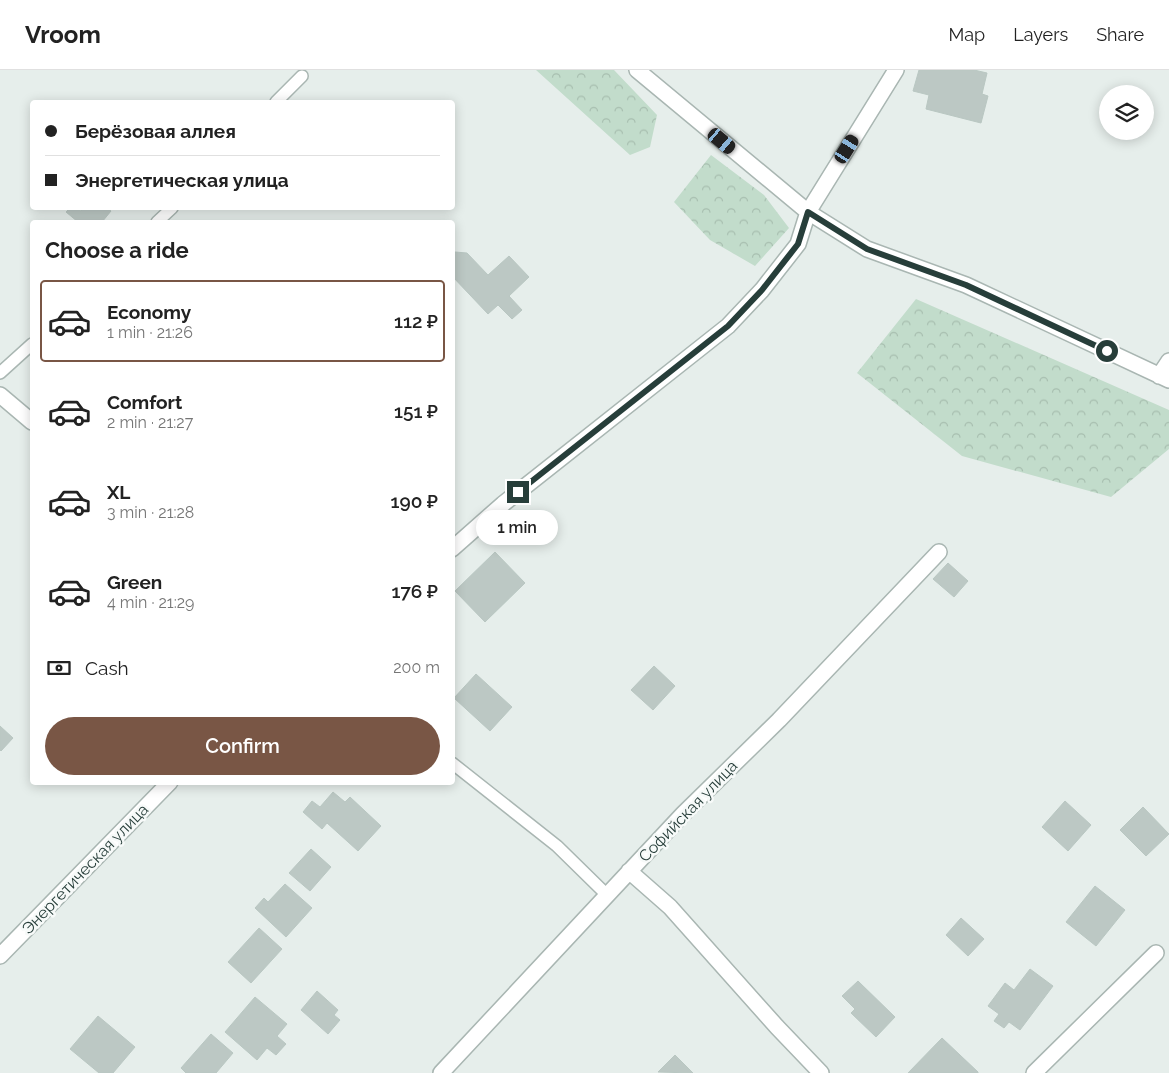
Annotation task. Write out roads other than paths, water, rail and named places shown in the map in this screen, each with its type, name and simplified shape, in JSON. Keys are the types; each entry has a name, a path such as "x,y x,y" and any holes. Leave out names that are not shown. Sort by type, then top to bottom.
{"street":[{"path":"637,70 808,212 867,249 966,285 1164,378 1169,361"},
{"path":"455,546 503,504 728,326 762,290 798,244 808,212 896,70"},
{"path":"0,395 30,420"},
{"name":"Софийская улица","path":"442,1073 683,814 778,720 939,552"},
{"name":"Энергетическая улица","path":"0,956 167,785"},
{"path":"629,871 670,907 821,1073"},
{"path":"1034,1073 1156,953"}],"lane":[{"path":"278,100 302,76"},
{"path":"159,220 170,210"},
{"path":"0,373 30,346"},
{"path":"455,765 557,846 607,895"}]}
